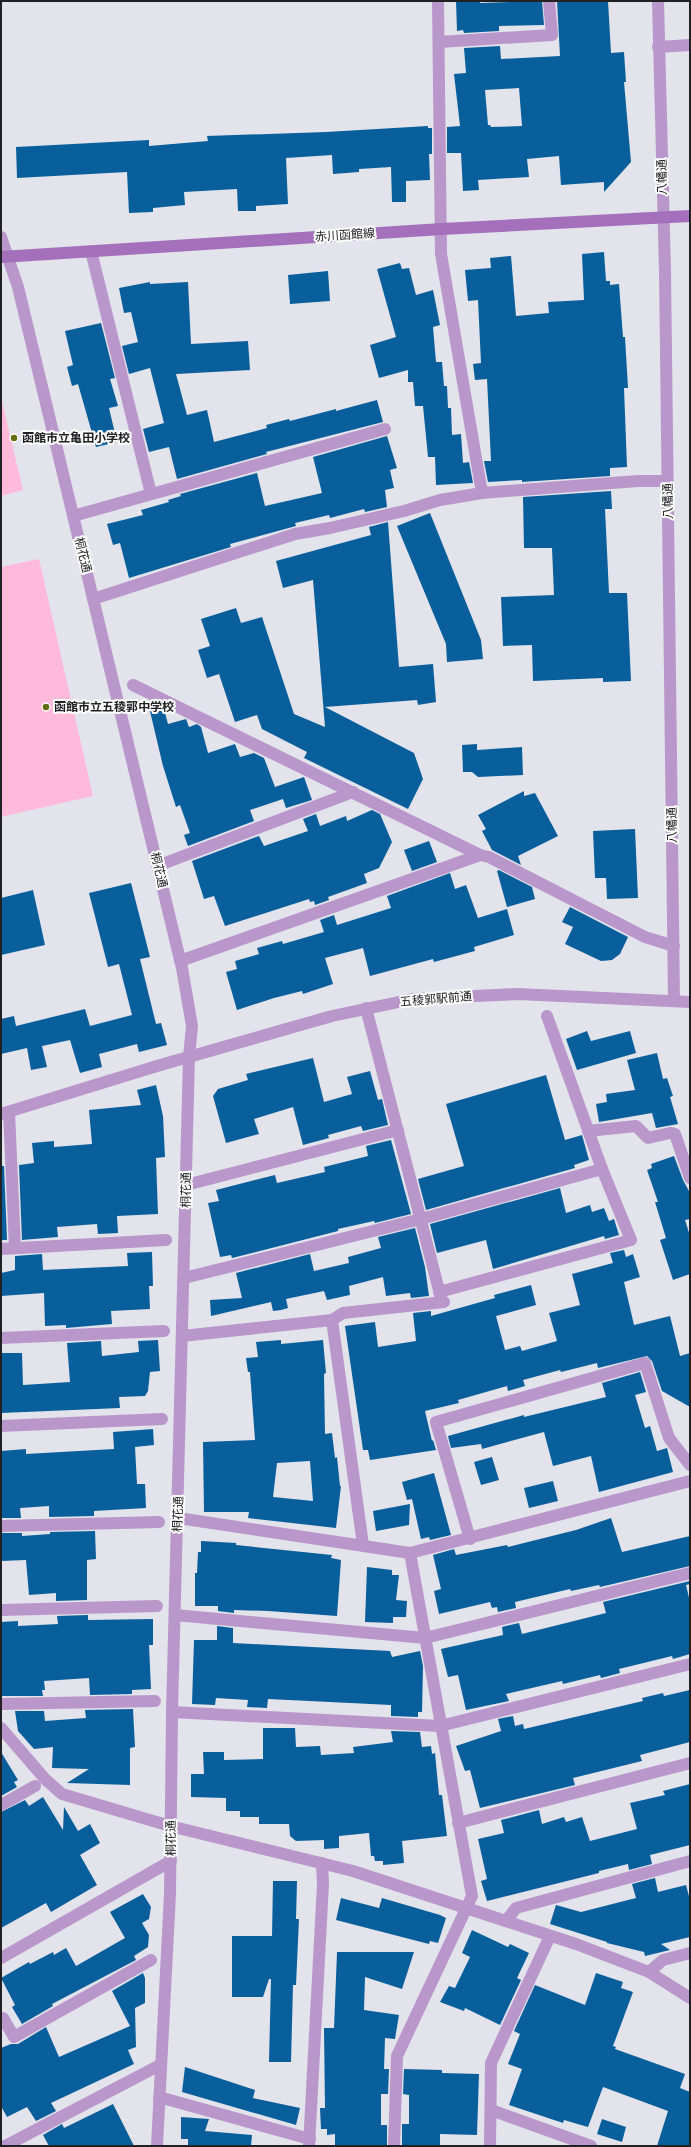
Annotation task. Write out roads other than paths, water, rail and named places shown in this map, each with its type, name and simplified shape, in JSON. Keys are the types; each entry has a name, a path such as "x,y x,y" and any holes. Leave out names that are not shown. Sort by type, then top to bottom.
{"main road":[{"name":"赤川函館線","path":"4,257 442,229 662,216 690,216"}],"street":[{"path":"438,1 442,229 441,254 482,493"},
{"path":"439,42 552,35 549,1"},
{"name":"八幡通","path":"658,1 662,216 665,271 674,1001"},
{"path":"658,46 690,45"},
{"name":"桐花通","path":"1,237 4,257 18,288 94,599 180,961 192,1026 189,1056 172,1712 170,1826 171,1861 157,2146"},
{"path":"91,251 151,494"},
{"path":"73,516 385,429"},
{"path":"94,599 295,534 330,528 404,511 440,500 482,493 638,480 668,481"},
{"path":"133,685 353,792 480,856 489,857 645,937 674,946"},
{"path":"158,866 353,792"},
{"path":"180,961 480,856"},
{"name":"五稜郭駅前通","path":"5,1113 189,1056 366,1008 413,999 485,994 690,1002"},
{"path":"366,1008 442,1299"},
{"path":"182,1336 332,1320 343,1313 442,1299 631,1240 602,1169 547,1016"},
{"path":"5,1113 14,1248"},
{"path":"588,1131 636,1126 648,1138 670,1133 675,1134 690,1178"},
{"path":"186,1185 398,1130"},
{"path":"184,1278 421,1219 602,1169"},
{"path":"1,1249 166,1240"},
{"path":"332,1320 363,1545"},
{"path":"1,1338 164,1331"},
{"path":"470,1539 436,1422 645,1363 669,1438 690,1465"},
{"path":"1,1426 162,1419"},
{"path":"178,1518 363,1545 410,1554 690,1481"},
{"path":"1,1526 159,1522"},
{"path":"394,2146 397,2056 472,1896 410,1554"},
{"path":"175,1615 425,1638 690,1573"},
{"path":"1,1610 157,1606"},
{"path":"172,1712 440,1726 690,1664"},
{"path":"1,1704 155,1701"},
{"path":"1,1728 45,1779 62,1794 170,1826 353,1871 550,1936 649,1972 690,1998"},
{"path":"458,1823 690,1764"},
{"path":"1,1805 35,1786"},
{"path":"1,1958 171,1861"},
{"path":"506,1921 516,1908 690,1861"},
{"path":"159,2097 310,2142 323,1884 322,1863"},
{"path":"490,2146 491,2063 550,1936"},
{"path":"649,1972 663,1960 690,1952"},
{"path":"2,2017 14,2037 151,1960"},
{"path":"5,2146 160,2065"},
{"path":"491,2110 586,2145"}],"place":[{"name":"函館市立亀田小学校","path":"14,438"},
{"name":"函館市立五稜郭中学校","path":"46,707"}]}
